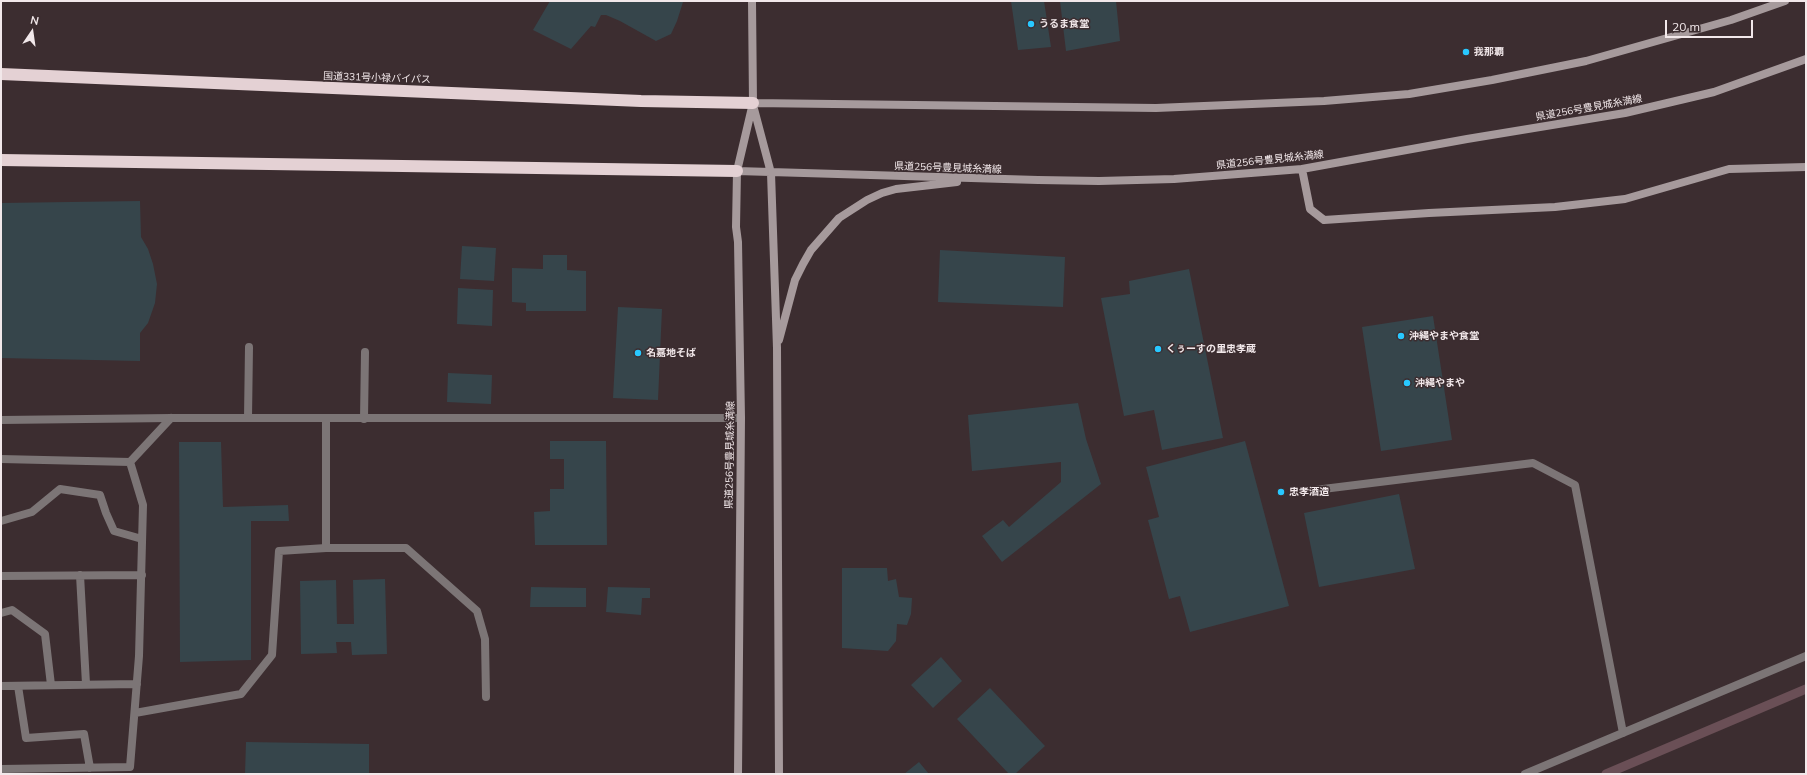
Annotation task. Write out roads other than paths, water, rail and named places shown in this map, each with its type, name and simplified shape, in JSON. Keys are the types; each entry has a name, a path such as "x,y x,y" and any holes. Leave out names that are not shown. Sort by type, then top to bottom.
{"highway":[{"name":"国道331号小禄バイパス","path":"1,74 640,101 753,102"},
{"path":"1,160 737,171"}],"main road":[{"path":"737,171 753,102 752,1"},
{"path":"753,102 1156,108 1324,101 1409,94 1492,80 1586,61 1724,22 1785,1"},
{"name":"県道256号豊見城糸満線","path":"738,774 741,418 739,250 736,228 737,171 986,179 1076,180 1174,179 1302,169 1467,139 1625,113 1714,92 1806,59"},
{"path":"753,102 771,173 777,348 779,774"},
{"path":"1302,169 1310,209 1324,220 1555,207 1625,199 1729,169 1806,167"},
{"path":"777,348 796,280 811,250 839,218 867,200 896,189 986,179"}],"street":[{"path":"248,418 249,347"},
{"path":"364,419 365,352"},
{"path":"1,420 171,418 741,418"},
{"path":"1,459 130,462 171,418"},
{"path":"326,418 326,548"},
{"path":"1,769 130,767 137,684 142,575 143,505 130,462"},
{"path":"1307,492 1534,463 1575,485 1623,733"},
{"path":"1,521 32,512 60,489 100,495 114,531 142,539"},
{"path":"135,713 242,694 272,655 279,550 326,548 406,548 477,612 485,639 486,697"},
{"path":"80,575 86,684"},
{"path":"1,576 142,575"},
{"path":"1,613 12,610 45,634 51,685"},
{"path":"1525,774 1806,656"},
{"path":"1,686 137,684"},
{"path":"18,686 26,738 84,734 90,768"}],"waterway":[{"path":"1606,774 1806,689"}],"place":[{"name":"うるま食堂","path":"1031,24"},
{"name":"我那覇","path":"1466,52"},
{"name":"沖縄やまや食堂","path":"1401,336"},
{"name":"くぅーすの里忠孝蔵","path":"1158,349"},
{"name":"名嘉地そば","path":"638,353"},
{"name":"沖縄やまや","path":"1407,383"},
{"name":"忠孝酒造","path":"1281,492"}]}
